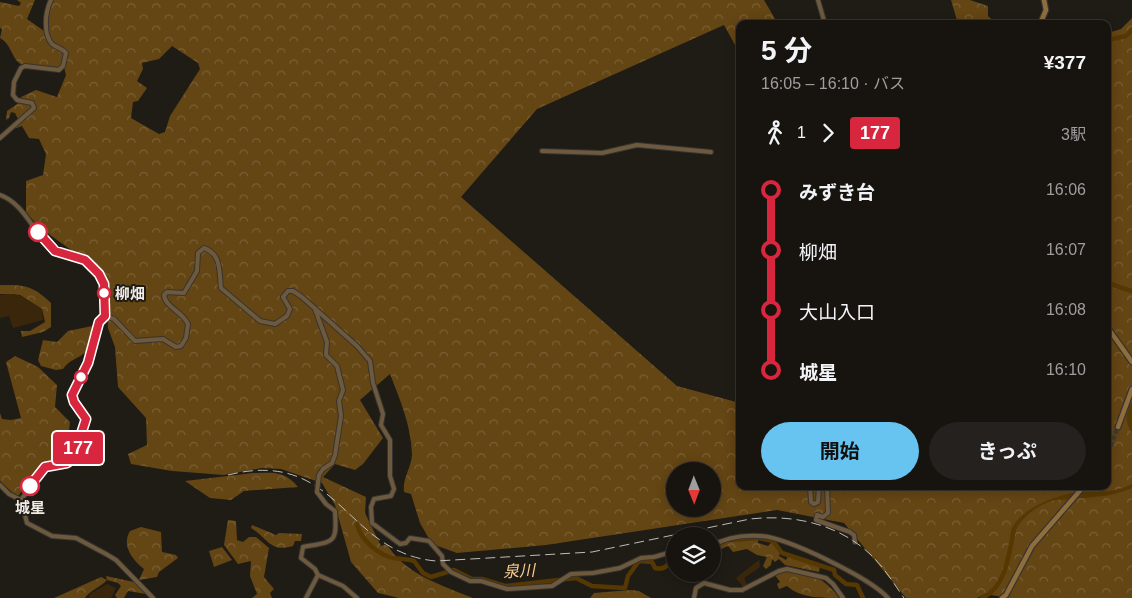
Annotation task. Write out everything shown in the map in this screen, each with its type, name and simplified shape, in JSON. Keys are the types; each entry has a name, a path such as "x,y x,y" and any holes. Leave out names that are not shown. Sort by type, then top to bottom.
{"main road":[{"path":"1042,20 1046,10 1044,0"},
{"path":"1111,332 1132,362"},
{"path":"1118,427 1132,389"},
{"path":"1002,598 1006,595 1032,546 1081,490"}],"street":[{"path":"0,138 34,108 32,103 17,100 13,95 14,82 21,68 25,66 59,70 64,63 66,53 50,42 47,33 47,9 51,0"},
{"path":"818,0 824,20"},
{"path":"542,152 602,153 637,145 711,152"},
{"path":"0,195 13,202 50,247 59,253 85,260 99,274 104,284 105,316 99,322 88,363 72,395 74,402 86,419 79,437 76,455 67,463 50,465 40,471 21,500 27,523 52,536 76,538 106,554 116,560 152,598"},
{"path":"105,316 114,320 135,340 163,339 176,347 181,346 186,338 188,324 181,314 165,301 164,295 167,292 184,293 197,271 198,253 204,248 214,255 220,263 221,288 260,321 275,324 287,316 290,309 283,297 290,290 322,313 358,346 370,361 373,383 383,414 382,425 390,440 390,476 394,489 391,496 373,501 372,518 376,527 400,544 406,543 410,538 429,541 442,556 443,564 448,570 470,580 481,581 507,589 548,587 571,574 593,573 620,568 641,558 666,553"},
{"path":"315,309 328,342 326,355 337,366 343,390 338,401 341,416 335,456 332,463 323,469 319,475 317,492 326,504 335,510 336,530 332,540 303,547 301,558 315,569 318,575 343,586 357,598"},
{"path":"0,485 9,494 21,500"},
{"path":"810,490 811,502 814,504 818,502 819,490"},
{"path":"827,490 828,513 823,517 817,515 816,520 850,532 854,535 854,545"},
{"path":"721,541 728,538 763,536 772,538 834,562 881,590 888,598"},
{"path":"694,598 696,588 704,583 738,591 787,569 826,578 843,598"},
{"path":"306,598 318,575"}],"green space":[{"path":"17,0 35,0 27,19 47,33 51,45 66,51 63,47 52,43 47,25 51,0 764,0 776,20 736,20 736,47 724,25 537,109 461,197 677,386 736,402 736,490 1111,490 1111,32 1121,29 1132,18 1132,598 1009,598 985,594 977,598 906,598 844,523 777,510 546,545 457,553 432,544 420,523 411,494 404,492 404,482 412,459 410,433 390,374 360,400 383,438 363,464 355,470 335,464 323,477 366,497 365,513 381,546 387,544 394,554 413,571 449,589 473,598 399,598 378,593 351,562 335,505 322,483 281,469 262,468 224,475 172,471 131,464 128,454 147,445 146,418 118,387 115,347 108,328 106,275 39,227 26,212 26,181 43,175 46,154 39,139 29,138 22,126 13,129 20,123 15,113 11,112 6,120 7,111 23,100 21,97 36,90 57,97 66,75 63,63 59,70 33,68 19,63 6,43 0,38 2,29 0,28 0,2 19,6 21,3","holes":["172,46 198,63 200,69 170,116 165,132 159,134 131,118 133,102 138,101 147,88 137,81 143,69 142,63 159,59"]},
{"path":"951,0 970,0 988,6 988,16 994,20 957,20"},
{"path":"0,285 28,287 44,297 51,303 51,327 43,332 22,337 21,331 30,331 45,322 42,309 20,295 0,294"},
{"path":"14,294 21,296 42,309 43,320 13,328 9,316 0,318 0,295"},
{"path":"97,325 94,339 89,349 68,363 63,369 56,370 41,366 38,360 43,340 57,342 68,331"},
{"path":"15,356 38,367 57,385 55,407 70,422 69,431 76,436 74,451 47,462 27,483 19,495 16,496 0,481 0,413 2,419 21,418 6,362"},
{"path":"253,473 283,475 298,487 244,491 231,500 210,498 185,481"},
{"path":"228,520 236,521 237,540 243,542 249,537 256,537 269,548 264,577 274,589 270,593 272,598 252,598 257,594 250,576 251,561 238,564 224,545"},
{"path":"252,525 276,535 279,533 302,534 301,541 295,541 293,546 279,548 251,528"},
{"path":"141,527 161,532 162,552 176,555 178,558 159,572 157,577 139,580 144,569 132,557 127,542 130,531"},
{"path":"758,539 758,543 768,546 772,542 780,553 779,556 786,560 788,556 820,567 819,572 785,565 779,559 775,562 772,559 771,565 766,569 763,566 767,557 757,555 747,549 733,552 728,546 721,549 721,545 728,541"},
{"path":"222,547 232,560 214,567 209,551"},
{"path":"759,560 760,567 744,578 748,587 744,588 736,578"},
{"path":"783,571 800,572 815,577 834,591 839,598 804,595 787,586 779,589 777,584 780,582 775,575"},
{"path":"106,576 134,582 146,594 128,591 124,598 117,598 115,595 121,586 118,583 107,580"},
{"path":"101,577 107,580 85,598 54,598"},
{"path":"107,584 116,588 111,598 89,598 90,594"},
{"path":"639,591 651,598 590,598 594,593"}],"shaded area":[{"path":"1132,402 1132,433 1128,426 1127,418 1128,409"},
{"path":"1132,484 1132,488 1109,495 1056,500 1044,504 1030,513 1019,524 1015,531 1012,545 1011,535 1013,526 1036,506 1064,495 1114,490"}],"waterway":[{"path":"1111,39 1126,36 1132,30"},
{"path":"1111,284 1132,291"},
{"name":"泉川","path":"357,524 366,541 376,550 388,557 414,561 423,573 431,577 454,570 472,579 482,579 505,586 576,578 592,586 625,588 628,576 639,561 652,562 655,568 659,569 666,566"},
{"path":"982,598 997,586 1002,577 1006,568 1014,529"},
{"name":"泉川","path":"730,540 759,538 773,541 782,553 834,570 835,575 846,584 857,585 863,598"}],"tunnel":[{"path":"1111,444 1118,427"}],"railway":[{"path":"228,475 265,470 294,476 318,488 380,540 405,554 436,561 592,552 750,519 783,518 799,520 830,529 858,544 880,565 904,598"}],"bus line":[{"name":"177","path":"30,486 45,467 67,463 76,455 78,440 86,419 72,399 72,395 88,363 99,322 105,316 104,284 99,274 85,260 55,251 38,232"}],"place":[{"name":"柳畑","path":"104,293"},
{"name":"城星","path":"30,486"}]}
